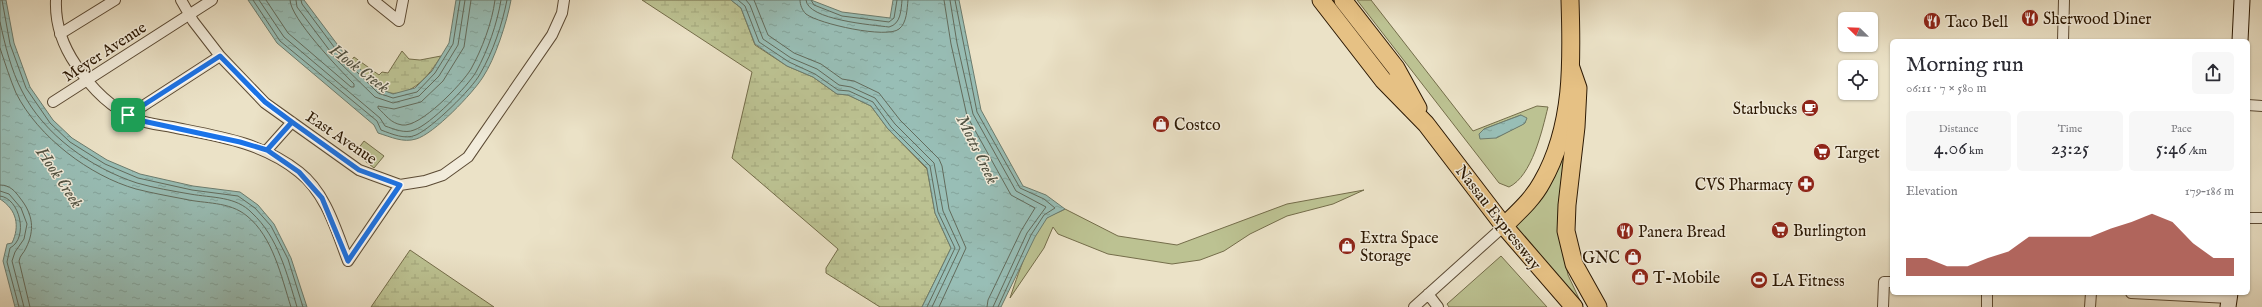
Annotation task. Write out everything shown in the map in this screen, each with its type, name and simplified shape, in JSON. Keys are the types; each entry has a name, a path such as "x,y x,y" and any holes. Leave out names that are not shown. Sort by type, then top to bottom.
{"main road":[{"name":"Nassau Expressway","path":"1322,0 1383,80 1426,124 1504,226 1574,307"},
{"name":"Nassau Expressway","path":"1343,0 1396,68 1426,124"},
{"path":"1504,226 1536,192 1547,172 1566,110 1571,68 1570,0"},
{"path":"2240,39 2242,0"},
{"path":"1571,68 1578,88 1566,231 1574,264 1598,307"}],"street":[{"path":"56,0 60,34 72,60 86,81 101,96 128,115 138,120 240,142 267,150 299,172 318,193 333,223 348,261 400,185"},
{"path":"60,34 114,0"},
{"name":"East Avenue","path":"181,0 189,14 220,56 265,102 359,170 400,185 425,182 443,175 468,157 552,35 562,13 564,0"},
{"name":"Meyer Avenue","path":"53,102 212,0"},
{"path":"373,0 399,21 403,0"},
{"path":"2063,39 2064,0"},
{"path":"128,115 220,56"},
{"path":"2250,105 2262,106"},
{"path":"267,150 292,122"},
{"path":"2250,218 2262,218"},
{"path":"1414,307 1504,226"},
{"path":"1883,307 1888,282"},
{"path":"1428,294 1438,307"},
{"path":"1987,295 1987,307"},
{"path":"2090,307 2091,295"},
{"path":"2164,295 2229,299"}],"green space":[{"path":"642,0 731,0 741,8 755,45 787,66 813,77 837,94 848,95 871,106 888,129 927,169 935,213 951,248 922,307 880,307 826,273 826,268 838,249 732,158 752,72"},
{"path":"1357,0 1371,0 1473,131 1537,106 1548,107 1535,152 1524,173 1509,187 1499,183","holes":["1521,115 1525,123 1496,138 1484,129"]},
{"path":"402,51 409,59 420,60 441,56 424,79 408,91 399,93 390,93 380,89 351,61 354,57 379,75 382,72 388,73"},
{"path":"1574,126 1563,251 1568,275 1583,307 1579,307 1510,232"},
{"path":"364,141 384,156 374,168 355,153"},
{"path":"1364,190 1333,204 1287,216 1250,234 1224,251 1200,260 1172,264 1108,254 1058,234 1053,227 1044,248 1010,298 1031,243 1042,223 1048,217 1065,209 1118,236 1177,245 1287,204"},
{"path":"410,250 494,307 371,307"},
{"path":"1501,256 1547,307 1449,307 1447,304"}],"water":[{"name":"Hook Creek","path":"0,0 6,0 14,43 30,87 53,120 72,138 107,160 140,174 193,186 240,192 258,205 274,224 291,258 307,307 15,307 3,261 7,244 12,243 16,225 10,208 0,199"},
{"path":"248,0 304,0 343,52 380,89 393,94 415,88 432,71 449,43 456,0 511,0 507,19 496,51 478,84 452,112 424,136 406,140 397,139 378,133 374,125 277,43"},
{"name":"Motts Creek","path":"731,0 811,0 842,12 890,18 893,0 959,0 981,110 1023,186 1046,195 1065,209 1047,218 1035,237 1001,307 922,307 951,248 935,213 927,168 888,129 871,106 848,95 837,94 813,77 787,66 755,44 741,8"},
{"path":"1521,115 1527,118 1525,123 1522,125 1496,138 1480,139 1479,134 1484,129"}],"place":[{"name":"Sherwood Diner","path":"2030,18"},
{"name":"Taco Bell","path":"1932,21"},
{"name":"Starbucks","path":"1810,108"},
{"name":"Costco","path":"1161,124"},
{"name":"Target","path":"1822,152"},
{"name":"CVS Pharmacy","path":"1806,184"},
{"name":"Burlington","path":"1780,230"},
{"name":"Panera Bread","path":"1625,231"},
{"name":"Extra Space Storage","path":"1347,246"},
{"name":"GNC","path":"1633,257"},
{"name":"T-Mobile","path":"1640,277"},
{"name":"LA Fitness","path":"1759,280"}],"route":[{"path":"128,115 138,120 240,142 267,150 292,122 359,170 400,185 348,261 322,198 299,172 267,150 292,122 265,102 220,56 128,115"}]}
